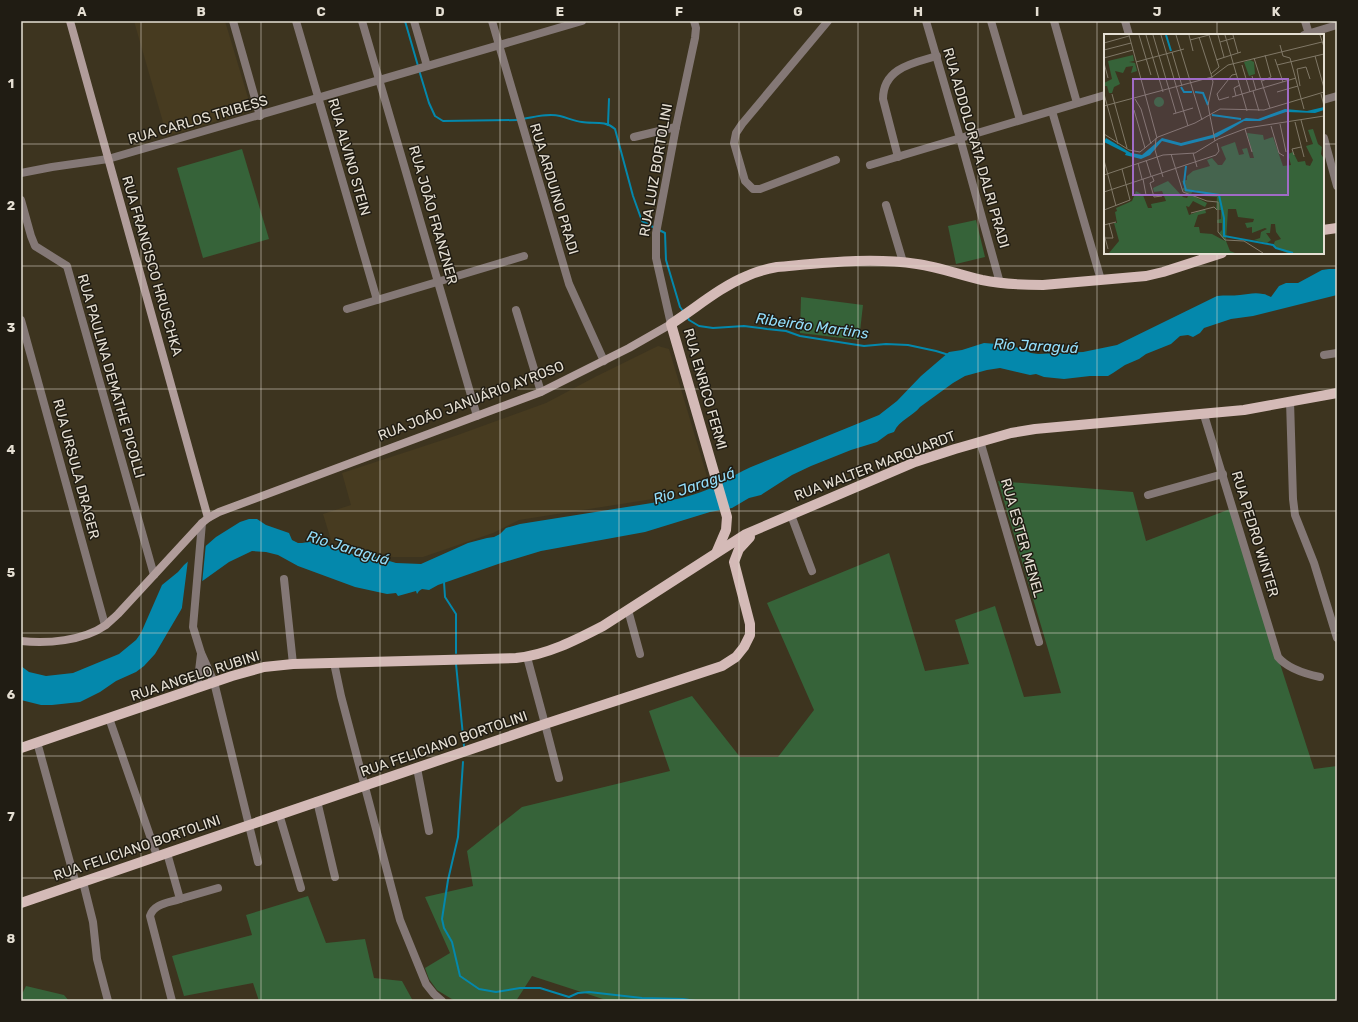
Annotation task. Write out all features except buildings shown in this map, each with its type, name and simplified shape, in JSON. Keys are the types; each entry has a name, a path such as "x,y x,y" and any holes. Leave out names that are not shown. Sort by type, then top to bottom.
{"main road":[{"name":"RUA FRANCISCO HRUSCHKA","path":"70,21 205,521"},
{"path":"1324,230 1337,228"},
{"name":"RUA JOÃO JANUÁRIO AYROSO","path":"21,641 58,641 87,634 105,625 118,614 205,521 231,506 541,392 604,361 672,324 729,286 746,276 761,270 777,267 868,261 903,262 932,266 982,280 1000,283 1043,285 1146,276 1163,272 1197,257 1216,254"},
{"name":"RUA ENRICO FERMI","path":"672,324 727,516 726,530 716,553"},
{"name":"RUA WALTER MARQUARDT","path":"456,659 527,657 581,638 603,626 740,538 915,462 980,441 1006,434 1035,429 1204,415 1244,410 1337,393"},
{"path":"716,553 728,555 734,562 741,545 761,528"},
{"name":"RUA FELICIANO BORTOLINI","path":"21,902 545,724 722,666 736,657 744,647 750,635 750,624 734,562"},
{"name":"RUA ANGELO RUBINI","path":"21,748 214,682 264,667 293,664 456,659"}],"street":[{"path":"233,21 260,116"},
{"name":"RUA ALVINO STEIN","path":"296,21 377,300"},
{"name":"RUA JOÃO FRANZNER","path":"362,21 477,416"},
{"path":"414,21 422,68"},
{"name":"RUA ARDUINO PRADI","path":"492,21 521,125 569,284 573,296 604,361"},
{"name":"RUA CARLOS TRIBESS","path":"21,173 108,159 260,116 582,21"},
{"name":"RUA LUIZ BORTOLINI","path":"672,324 656,258 656,233 695,38 696,28 694,21"},
{"path":"828,21 742,124 736,134 734,143 745,181 753,189 760,189 836,160"},
{"name":"RUA ADDOLORATA DALRI PRADI","path":"926,21 1000,283"},
{"path":"991,21 1020,120"},
{"path":"1054,21 1077,103"},
{"path":"1125,21 1129,34"},
{"path":"1305,21 1306,34 1337,25"},
{"path":"898,157 883,99 885,83 890,76 900,69 910,64 937,56"},
{"path":"870,165 1104,95"},
{"path":"1324,100 1337,96"},
{"path":"1052,111 1101,280"},
{"path":"634,137 676,127"},
{"path":"1324,138 1337,186"},
{"name":"RUA PAULINA DEMATHE PICOLLI","path":"21,200 35,246 67,266 154,575"},
{"path":"886,205 903,262"},
{"path":"347,309 524,256"},
{"path":"516,310 541,392"},
{"name":"RUA URSULA DRAGER","path":"21,320 105,625"},
{"path":"1324,355 1337,353"},
{"path":"1290,401 1293,499 1295,515 1314,563 1337,638"},
{"name":"RUA PEDRO WINTER","path":"1204,415 1278,657 1282,661 1306,674 1320,677"},
{"name":"RUA ESTER MENEL","path":"980,441 1039,642"},
{"path":"1148,495 1223,474"},
{"path":"791,515 812,571"},
{"path":"205,521 201,539 193,620 194,634 214,682 258,862"},
{"path":"284,579 293,664"},
{"path":"628,610 640,654"},
{"path":"197,688 201,653"},
{"path":"527,657 559,778"},
{"path":"334,663 341,696 400,920 426,984 442,1001"},
{"path":"109,718 157,856"},
{"path":"37,742 92,922 97,959 108,1001"},
{"path":"417,768 429,831"},
{"path":"317,801 335,876"},
{"path":"279,814 301,888"},
{"path":"167,853 180,899"},
{"path":"172,1001 150,916 152,910 156,906 218,888"}],"shaded area":[{"path":"134,21 225,21 252,111 167,136"},
{"path":"658,346 669,349 709,483 672,496 519,520 493,533 423,557 393,557 331,540 323,514 351,505 342,473 455,436 546,403"}],"green space":[{"path":"242,149 269,239 203,258 177,168"},
{"path":"976,220 985,257 956,264 948,226"},
{"path":"801,297 863,305 859,340 800,333"},
{"path":"998,481 1133,492 1146,541 1230,509 1314,769 1337,766 1337,1001 609,1001 532,976 516,1001 455,1001 437,990 429,979 425,968 450,953 425,897 473,886 467,851 522,807 670,771 649,711 692,696 740,757 778,757 814,710 767,603 889,553 925,671 969,664 955,620 995,606 1024,697 1061,693"},
{"path":"308,896 326,943 365,939 374,978 402,981 413,1001 259,1001 253,983 184,996 172,956 252,935 246,915"},
{"path":"26,986 64,995 69,1001 21,1001 21,996"}],"water":[{"path":"1337,269 1337,295 1253,316 1231,319 1204,328 1200,333 1193,337 1188,335 1180,336 1171,344 1146,354 1108,376 1090,376 1064,379 1044,377 1036,374 1030,375 1000,368 965,376 920,407 899,424 894,432 888,434 877,442 851,450 811,466 792,475 761,495 749,498 732,508 710,512 645,532 541,551 501,563 438,585 429,590 422,589 417,594 416,591 398,596 396,593 387,594 355,587 298,566 278,555 252,551 229,562 201,582 185,603 155,654 136,672 116,681 100,692 80,702 41,705 21,700 21,666 29,672 46,676 73,673 119,654 136,640 141,633 162,585 216,537 240,522 249,519 257,519 266,525 289,533 292,540 298,543 321,540 329,546 340,548 354,555 376,557 396,563 421,564 468,543 494,537 506,528 520,524 677,499 716,486 751,467 879,415 897,401 921,376 949,352 962,350 984,343 1010,345 1038,354 1083,352 1117,345 1217,296 1257,293 1265,294 1271,297 1279,286 1286,283 1298,283 1322,270"}],"pier":[{"path":"206,543 202,584 187,604 181,615 188,560"}],"waterway":[{"name":"Ribeirão Martins","path":"405,21 418,66"},
{"name":"Ribeirão Martins","path":"419,70 429,103 435,116 443,121 519,120"},
{"path":"608,125 609,99"},
{"name":"Ribeirão Martins","path":"523,119 555,115 579,122 603,123 615,129 633,196 642,221 655,228"},
{"name":"Ribeirão Martins","path":"659,230 665,233 666,260 680,307 683,311"},
{"name":"Ribeirão Martins","path":"687,316 689,320 699,326 713,328 744,326 786,331 800,336 864,346 886,344 908,345 949,355"},
{"path":"444,582 445,597 456,614 456,653"},
{"path":"456,664 464,746"},
{"path":"463,762 458,837 448,880 442,919 444,928 452,942 460,976 479,989 496,992 520,988 540,988 569,997 578,993 589,992 642,998 683,999 696,1001"}],"water label":[{"name":"Rio Jaraguá","path":"1036,346"},
{"name":"Rio Jaraguá","path":"694,486"},
{"name":"Rio Jaraguá","path":"348,548"}]}
